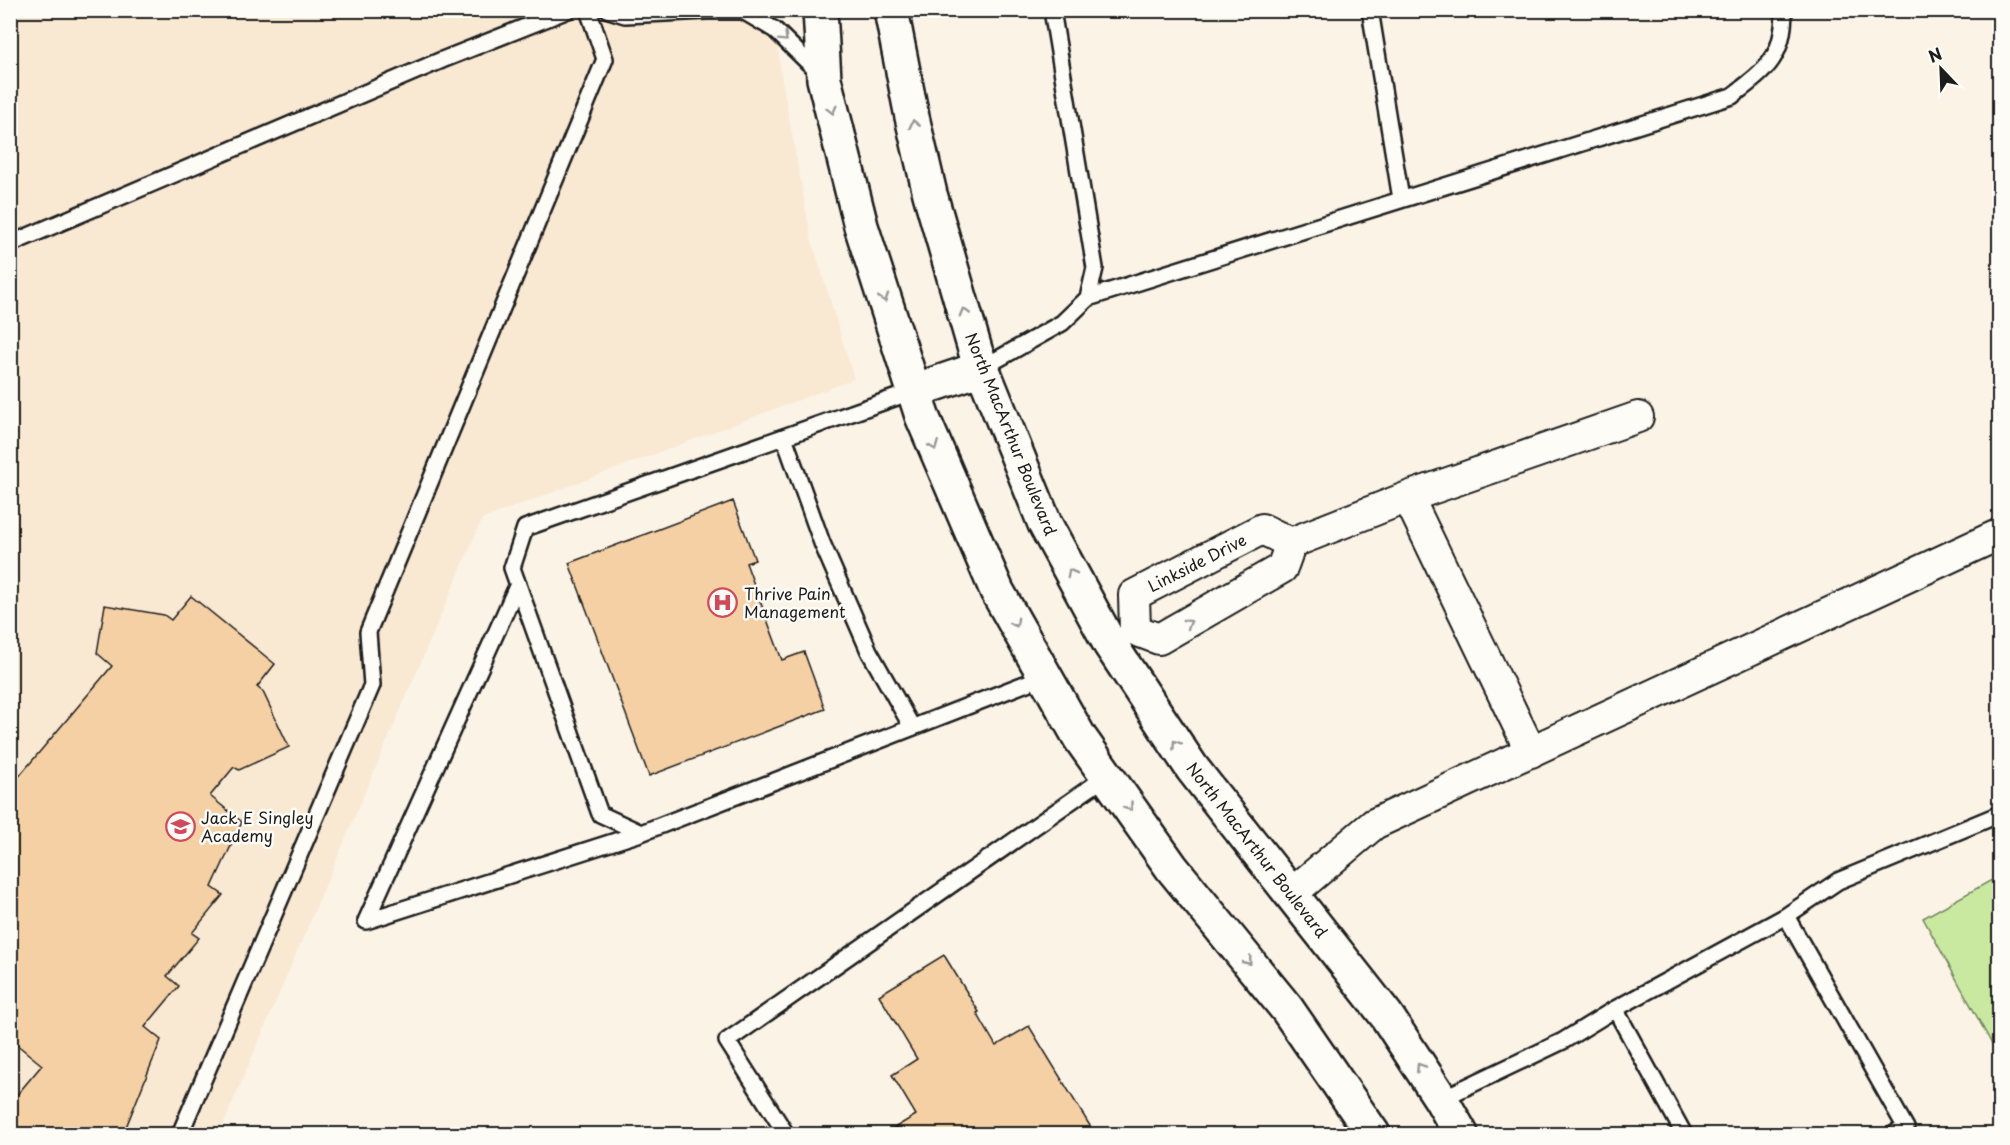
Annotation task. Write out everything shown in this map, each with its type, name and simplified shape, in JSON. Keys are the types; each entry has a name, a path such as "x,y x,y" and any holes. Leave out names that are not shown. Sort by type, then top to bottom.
{"main road":[{"path":"820,10 824,79 861,226 922,416 997,591 1080,738 1172,868 1287,1009 1373,1134"},
{"name":"North MacArthur Boulevard","path":"891,10 930,194 982,368 1045,524 1123,637 1192,768 1386,1015 1461,1134"},
{"path":"914,391 982,368"}],"street":[{"path":"1123,637 1159,639 1282,568 1291,543 1408,497 1638,417"},
{"path":"1408,497 1531,752"},
{"name":"Linkside Drive","path":"1123,637 1134,595 1262,529 1291,543"},
{"path":"1291,894 1374,824 2000,534"}],"lane":[{"path":"10,244 442,60 568,10"},
{"path":"180,1134 372,685 368,633 605,59 588,10"},
{"path":"609,10 624,15 743,11 775,30 824,79"},
{"path":"1052,10 1095,268 1089,298"},
{"path":"1370,10 1401,199"},
{"path":"982,368 1062,323 1089,298 1732,96 1761,73 1779,50 1784,10"},
{"path":"641,833 600,814 512,568 525,528 914,391"},
{"path":"784,437 822,543 869,651 912,727"},
{"path":"518,584 366,921 641,833 1045,676"},
{"path":"786,1134 727,1041 1107,776"},
{"path":"1441,1099 1563,1041 1614,1010 1786,916 1838,881 2000,814"},
{"path":"1786,916 1906,1128 1894,1134"},
{"path":"1614,1010 1684,1134"}],"shaded area":[{"name":"Jack E Singley Academy","path":"10,11 774,11 781,75 811,238 854,379 482,519 219,1134 11,1134"}],"green space":[{"path":"1999,876 1999,1057 1923,918"}],"building":[{"path":"733,501 755,560 746,563 782,660 804,652 825,709 649,776 569,563"},
{"path":"191,596 275,664 257,687 263,692 289,747 239,770 234,767 210,796 242,822 212,887 223,895 192,933 199,938 167,976 179,986 145,1027 161,1040 124,1132 122,1134 10,1134 10,1103 42,1065 10,1039 10,787 112,666 97,653 105,605 164,615 171,620"},
{"path":"944,955 979,1012 977,1013 996,1046 1029,1026 1095,1134 884,1134 916,1115 892,1075 917,1059 879,995"}],"place":[{"name":"Thrive Pain Management","path":"723,603"},
{"name":"Jack E Singley Academy","path":"180,827"}]}
